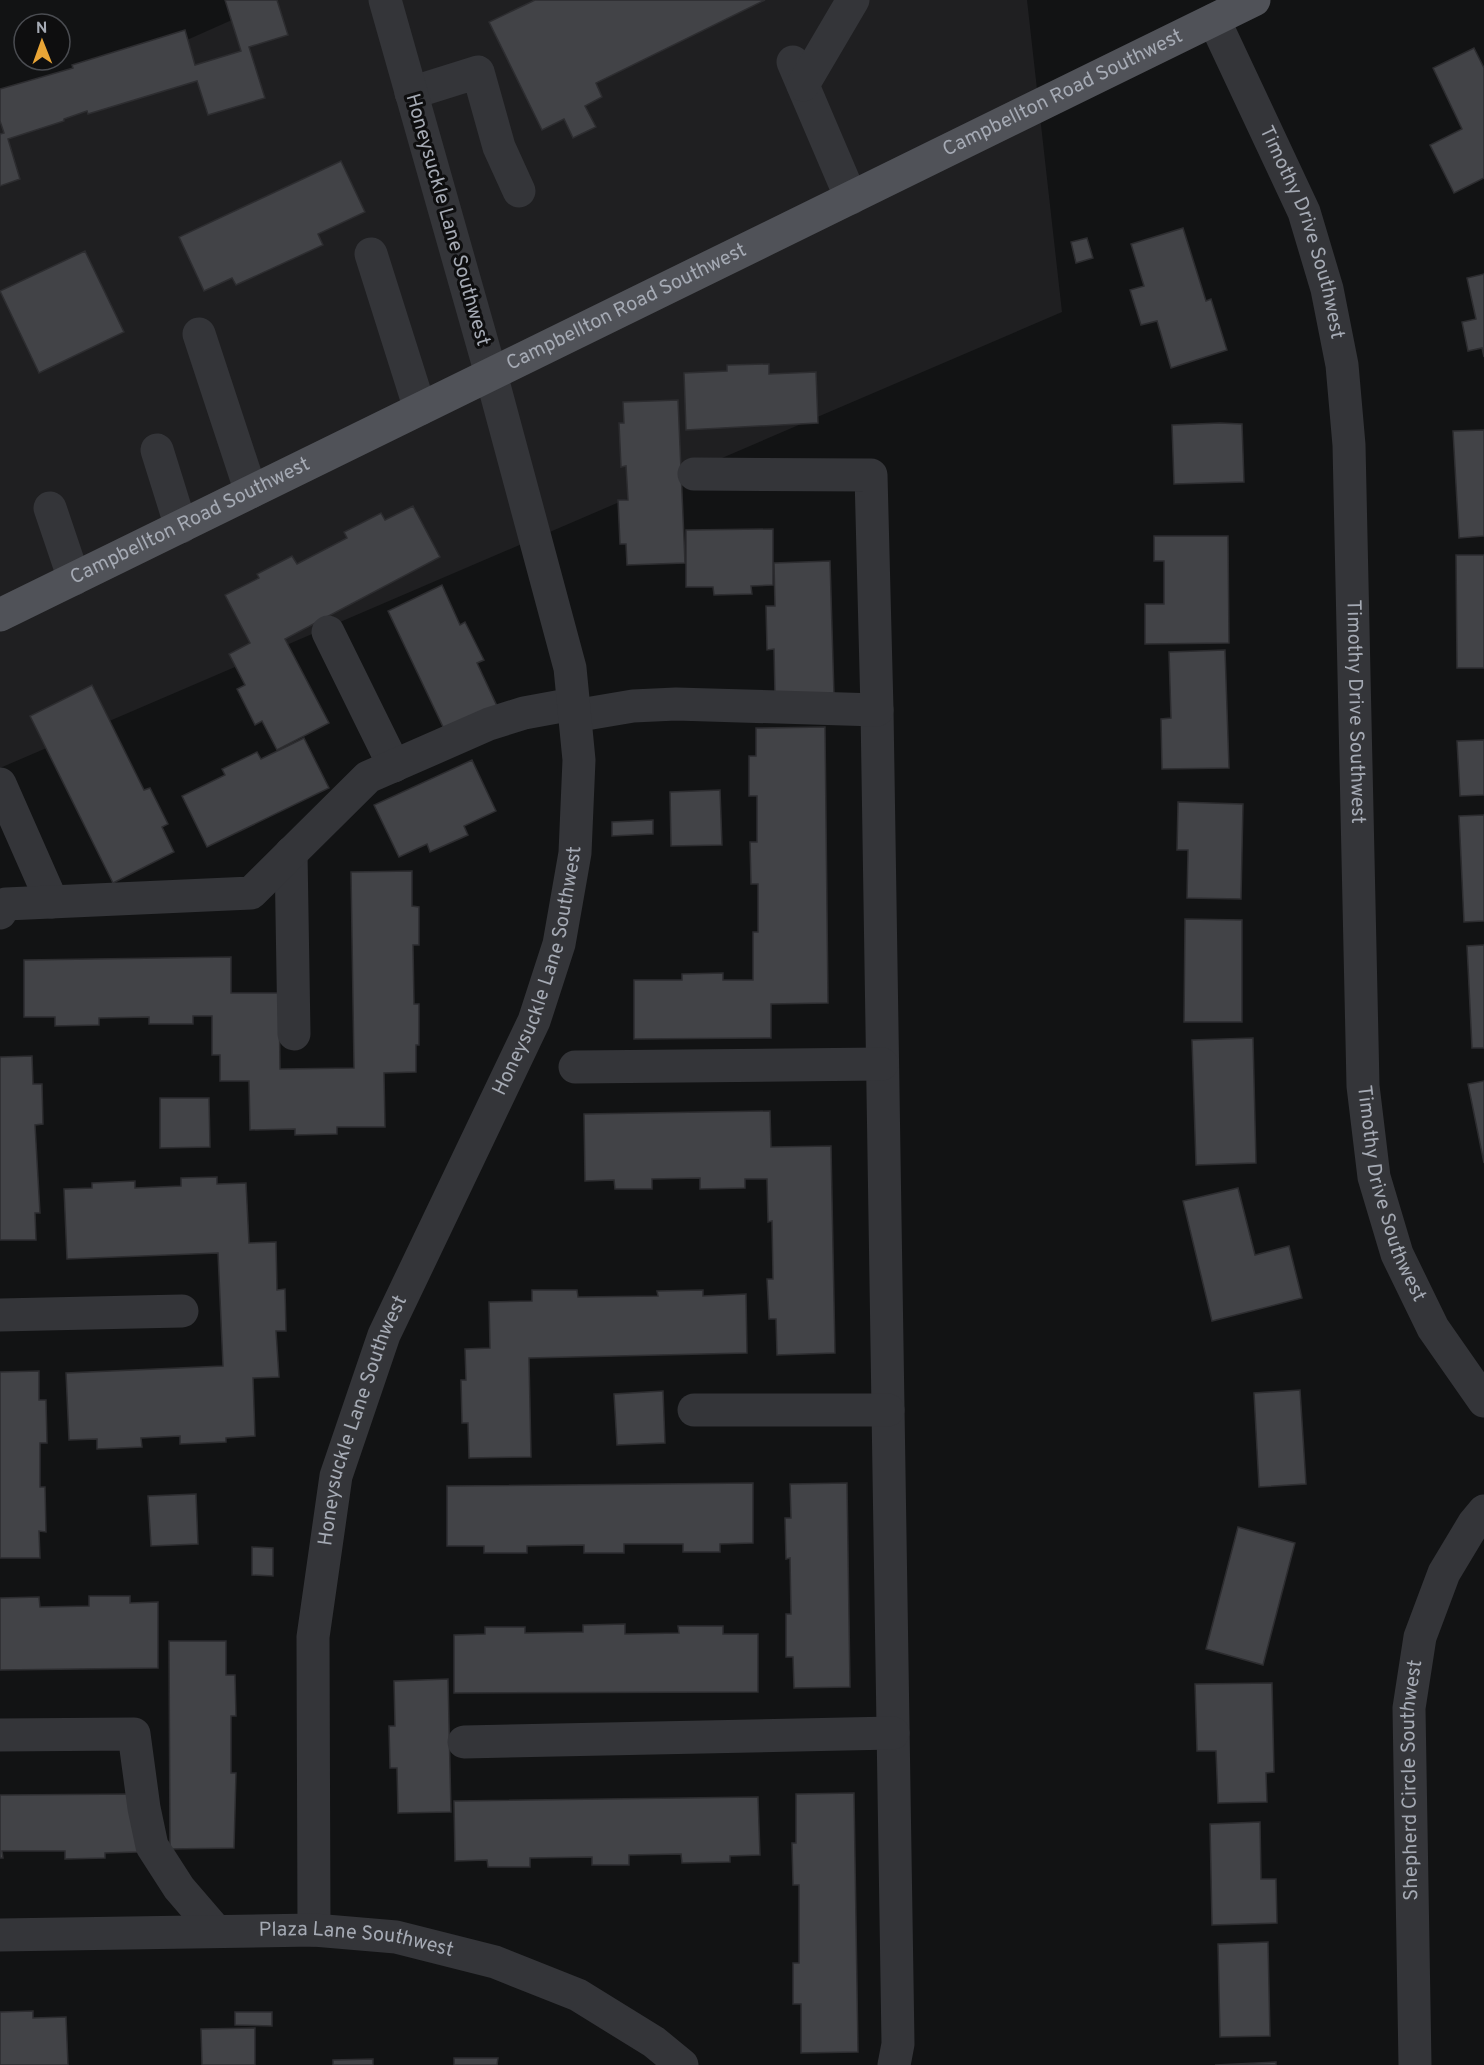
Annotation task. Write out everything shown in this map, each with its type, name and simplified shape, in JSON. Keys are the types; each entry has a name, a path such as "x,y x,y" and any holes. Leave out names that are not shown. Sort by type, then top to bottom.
{"main road":[{"name":"Campbellton Road Southwest","path":"0,615 1254,0"}],"street":[{"name":"Honeysuckle Lane Southwest","path":"314,1930 313,1637 336,1476 384,1335 534,1021 555,956 575,853 579,760 570,668 491,374 385,0"},
{"path":"850,198 798,73 853,0"},
{"name":"Timothy Drive Southwest","path":"1214,20 1304,212 1327,289 1342,365 1349,444 1363,1086 1374,1176 1397,1254 1433,1328 1484,1401"},
{"path":"411,93 478,72 499,147 519,191"},
{"path":"371,254 420,409"},
{"path":"199,334 251,492"},
{"path":"157,450 181,527"},
{"path":"694,474 870,475 877,710 898,2044 894,2065"},
{"path":"50,508 74,579"},
{"path":"328,632 394,766"},
{"path":"0,913 6,904 251,893 368,777 489,724 524,713 676,704 877,710"},
{"path":"0,784 52,902"},
{"path":"291,853 294,1034"},
{"path":"575,1067 882,1064"},
{"path":"0,1315 182,1311"},
{"path":"694,1410 888,1410"},
{"name":"Shepherd Circle Southwest","path":"1415,2065 1409,1708 1420,1637 1444,1573 1474,1523 1484,1511"},
{"path":"464,1742 893,1733"},
{"path":"0,1734 134,1734 144,1808 152,1846 179,1888 216,1932"},
{"name":"Plaza Lane Southwest","path":"0,1935 314,1930 396,1936 495,1962 578,1995 654,2042 682,2065"}],"shaded area":[{"path":"277,0 1027,0 1062,312 0,768 0,123"}],"building":[{"path":"225,0 277,0 288,35 249,47 265,98 208,115 197,81 88,114 87,111 8,139 20,179 0,186 0,134 4,133 0,121 0,89 59,72 72,72 72,65 185,30 195,65 241,51"},
{"path":"535,0 765,0 596,83 602,97 585,106 596,127 573,138 564,119 542,130 489,22"},
{"path":"1474,48 1484,68 1484,178 1454,193 1430,145 1462,129 1433,68"},
{"path":"341,161 365,212 318,234 323,245 236,285 232,278 204,291 179,237"},
{"path":"1183,228 1206,301 1211,299 1227,350 1171,368 1157,321 1141,325 1130,290 1144,286 1131,244"},
{"path":"1087,238 1093,258 1076,263 1071,242"},
{"path":"85,251 124,332 39,373 0,291"},
{"path":"1484,274 1484,357 1482,348 1468,351 1462,322 1476,319 1467,278"},
{"path":"769,364 769,374 816,372 818,423 686,430 684,373 727,371 727,365"},
{"path":"678,400 685,563 627,565 626,544 620,544 618,500 628,500 626,466 621,467 619,423 624,423 623,402"},
{"path":"1242,424 1244,482 1174,484 1172,425"},
{"path":"1484,430 1484,536 1459,538 1453,431"},
{"path":"413,506 440,557 285,639 329,723 277,750 262,721 255,725 237,689 245,685 229,654 250,643 225,595 259,578 257,574 292,556 297,564 347,538 344,532 381,513 385,520"},
{"path":"773,529 773,585 751,586 752,594 714,595 713,587 686,587 686,530"},
{"path":"1154,536 1228,536 1229,643 1145,644 1145,604 1164,604 1164,561 1154,561"},
{"path":"1456,555 1484,555 1484,668 1457,668"},
{"path":"830,561 834,695 775,696 774,649 767,650 766,606 775,606 774,563"},
{"path":"442,585 460,625 465,622 484,660 477,663 497,706 445,731 388,611"},
{"path":"1225,650 1229,768 1162,769 1161,719 1171,718 1169,652"},
{"path":"92,685 144,790 150,788 168,824 162,827 174,852 113,883 30,716"},
{"path":"825,727 828,1003 771,1004 771,1038 634,1039 634,980 682,980 682,974 723,973 723,980 753,980 753,932 758,932 758,884 751,884 750,842 757,842 757,796 749,796 749,756 756,756 756,728"},
{"path":"304,738 329,788 207,847 182,796 225,775 222,769 257,752 261,759"},
{"path":"1484,740 1484,795 1460,796 1457,741"},
{"path":"472,760 496,811 464,826 468,835 430,852 427,844 399,857 374,805"},
{"path":"720,790 722,845 671,846 670,792"},
{"path":"1178,802 1243,804 1241,899 1187,898 1188,850 1177,850"},
{"path":"1484,815 1484,921 1464,922 1459,816"},
{"path":"653,820 653,834 612,836 612,822"},
{"path":"412,871 412,906 419,907 419,945 413,945 414,1004 419,1004 419,1045 416,1045 416,1072 384,1073 385,1127 337,1127 337,1134 295,1135 295,1129 250,1130 249,1081 220,1081 220,1055 212,1055 212,1016 193,1016 193,1024 149,1024 149,1017 99,1018 99,1025 55,1026 55,1017 24,1017 24,960 231,957 231,993 279,993 280,1069 354,1068 351,872"},
{"path":"1185,919 1242,920 1242,1022 1184,1022"},
{"path":"1484,945 1484,1048 1472,1048 1467,946"},
{"path":"1253,1038 1256,1163 1196,1165 1192,1040"},
{"path":"32,1056 33,1084 42,1084 43,1124 35,1125 40,1213 35,1213 36,1240 0,1240 0,1057"},
{"path":"1484,1081 1484,1163 1468,1084"},
{"path":"160,1098 209,1098 210,1147 160,1148"},
{"path":"770,1111 771,1147 831,1146 835,1353 777,1355 776,1319 769,1319 767,1279 773,1279 772,1221 768,1222 767,1179 745,1179 745,1188 700,1189 700,1178 652,1179 652,1189 615,1189 614,1180 585,1181 584,1114"},
{"path":"217,1177 217,1184 246,1183 249,1243 276,1242 277,1290 285,1289 286,1331 276,1331 279,1377 253,1378 255,1436 226,1438 226,1442 180,1444 180,1436 141,1438 142,1447 97,1449 97,1439 69,1440 66,1373 223,1366 218,1253 67,1259 64,1189 92,1188 92,1183 135,1181 135,1188 181,1186 181,1178"},
{"path":"1238,1188 1255,1255 1289,1246 1302,1298 1212,1321 1183,1201"},
{"path":"532,1290 577,1290 578,1297 658,1296 657,1291 703,1290 703,1296 746,1294 747,1353 529,1358 531,1457 469,1458 468,1423 462,1423 461,1380 466,1380 465,1349 490,1348 489,1302 532,1301"},
{"path":"39,1371 39,1400 46,1400 47,1443 40,1443 40,1487 45,1487 46,1532 39,1531 40,1558 0,1558 0,1372"},
{"path":"1300,1390 1306,1484 1259,1487 1254,1393"},
{"path":"663,1391 665,1443 617,1445 614,1394"},
{"path":"753,1483 753,1543 720,1544 720,1552 683,1552 683,1544 624,1544 624,1553 584,1553 584,1545 527,1546 527,1553 484,1553 484,1546 447,1546 447,1486"},
{"path":"847,1483 850,1687 794,1688 793,1657 786,1657 786,1614 791,1614 790,1558 786,1559 785,1518 791,1518 790,1484"},
{"path":"196,1494 198,1544 151,1546 148,1496"},
{"path":"1238,1527 1295,1543 1263,1665 1206,1649"},
{"path":"252,1547 273,1548 273,1576 252,1575"},
{"path":"89,1596 130,1596 130,1603 158,1602 158,1668 0,1670 0,1598 39,1597 40,1607 89,1606"},
{"path":"625,1624 625,1634 679,1633 678,1626 723,1626 723,1634 758,1634 758,1692 454,1693 454,1635 485,1634 485,1627 525,1627 525,1633 583,1632 583,1625"},
{"path":"169,1641 226,1641 226,1675 235,1675 236,1716 231,1716 231,1773 236,1773 234,1848 170,1849"},
{"path":"448,1679 451,1812 398,1813 397,1768 390,1768 389,1726 395,1726 394,1681"},
{"path":"1272,1683 1274,1772 1266,1773 1267,1802 1218,1803 1216,1751 1197,1751 1195,1684"},
{"path":"854,1793 858,2052 801,2053 801,2004 793,2004 793,1963 799,1963 799,1885 793,1885 792,1843 796,1843 796,1794"},
{"path":"137,1794 138,1852 105,1853 105,1858 65,1859 65,1851 2,1851 3,1858 0,1858 0,1795"},
{"path":"758,1797 760,1855 730,1856 730,1862 682,1863 681,1854 629,1855 629,1865 592,1865 592,1857 530,1858 530,1867 488,1867 487,1860 455,1861 454,1801"},
{"path":"1260,1822 1261,1879 1276,1879 1277,1923 1212,1925 1210,1824"},
{"path":"1268,1942 1270,2036 1220,2037 1218,1944"},
{"path":"33,2011 33,2018 66,2017 68,2065 0,2065 0,2012"},
{"path":"235,2012 272,2012 272,2026 235,2025"},
{"path":"255,2028 255,2065 202,2065 201,2029"},
{"path":"454,2058 498,2058 497,2065 454,2065"},
{"path":"373,2059 373,2065 333,2065 333,2060"},
{"path":"1276,2062 1276,2065 1215,2065"}]}
